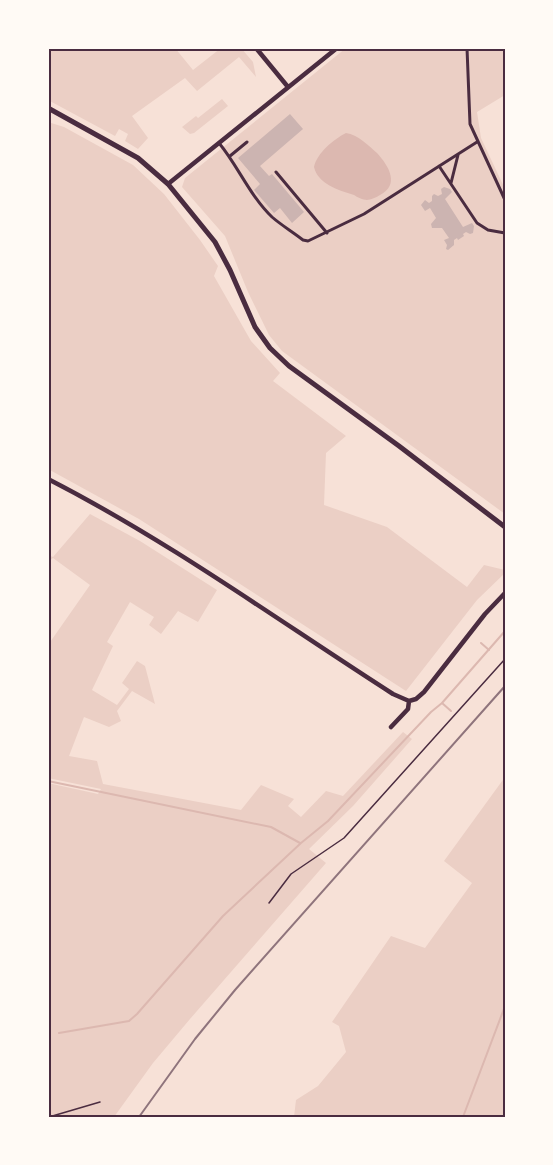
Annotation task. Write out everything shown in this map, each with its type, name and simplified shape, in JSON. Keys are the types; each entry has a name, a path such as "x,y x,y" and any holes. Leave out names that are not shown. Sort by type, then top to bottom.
{"street":[{"path":"256,48 288,87"},
{"path":"168,184 337,48"},
{"path":"467,48 469,117 477,142 505,200"},
{"path":"48,108 138,158 168,184 215,242 255,327 270,348 289,366 505,527"},
{"path":"230,156 247,142"},
{"path":"219,143 272,217 303,240 308,241 364,214 477,142"},
{"path":"451,184 459,153"},
{"path":"439,165 477,223 488,230 505,233"},
{"path":"276,172 327,233"},
{"path":"48,478 146,533 400,699 409,701 416,699 423,692 485,614 505,593"},
{"path":"391,727 408,709 409,701"}],"path":[{"path":"270,903 291,874 344,838 505,659"},
{"path":"49,1117 100,1101"}],"shaded area":[{"path":"48,48 175,48 193,70 221,48 241,48 253,62 256,77 239,57 197,91 185,78 132,116 148,138 138,149 125,141 128,134 119,129 115,136 48,100"},
{"path":"346,48 505,48 505,95 477,112 481,138 505,189 505,514 282,351 269,335 225,236 182,187 185,178"},
{"path":"222,99 228,106 194,133 190,134 182,127 196,116 198,118"},
{"path":"48,122 64,127 133,165 164,194 218,266 214,276 251,341 280,373 273,381 346,436 326,453 324,505 387,527 467,587 484,565 505,570 505,573 477,600 406,691 139,519 48,469"},
{"path":"346,133 359,138 377,153 390,175 390,186 386,191 368,200 324,182 314,167 322,152"},
{"path":"90,514 140,541 217,590 198,622 178,611 161,634 149,625 154,617 130,602 107,642 113,646 92,690 117,705 129,689 122,683 137,661 145,666 155,704 132,691 117,711 121,721 109,727 84,717 69,756 97,761 103,784 241,810 261,785 294,799 288,806 301,817 326,791 343,796 403,732 412,739 353,806 309,849 326,863 153,1063 114,1117 48,1117 48,783 98,794 101,789 48,778 48,645 90,585 53,558 48,562 48,555 53,557"},
{"path":"505,777 505,1117 294,1117 296,1100 318,1086 346,1052 339,1026 332,1022 391,936 425,948 472,883 444,861"}],"building":[{"path":"290,114 303,129 260,166 269,176 272,174 304,212 292,223 280,208 274,213 254,190 260,184 238,158"},
{"path":"444,187 452,192 445,199 463,227 472,223 474,226 473,233 466,232 458,240 457,238 454,240 454,245 448,250 444,240 449,238 442,228 432,228 431,224 436,218 430,208 425,211 421,205 425,200 429,203 432,201 434,194 438,196 442,194 441,189"}],"waterway":[{"path":"442,703 505,631"},
{"path":"481,643 489,650"},
{"path":"59,1033 129,1021 223,916 301,843 328,821 431,712 442,703 451,711"},
{"path":"48,781 271,827 300,843"},
{"path":"463,1117 505,1006"}],"railway":[{"path":"139,1117 195,1039 235,990 505,686"}]}
